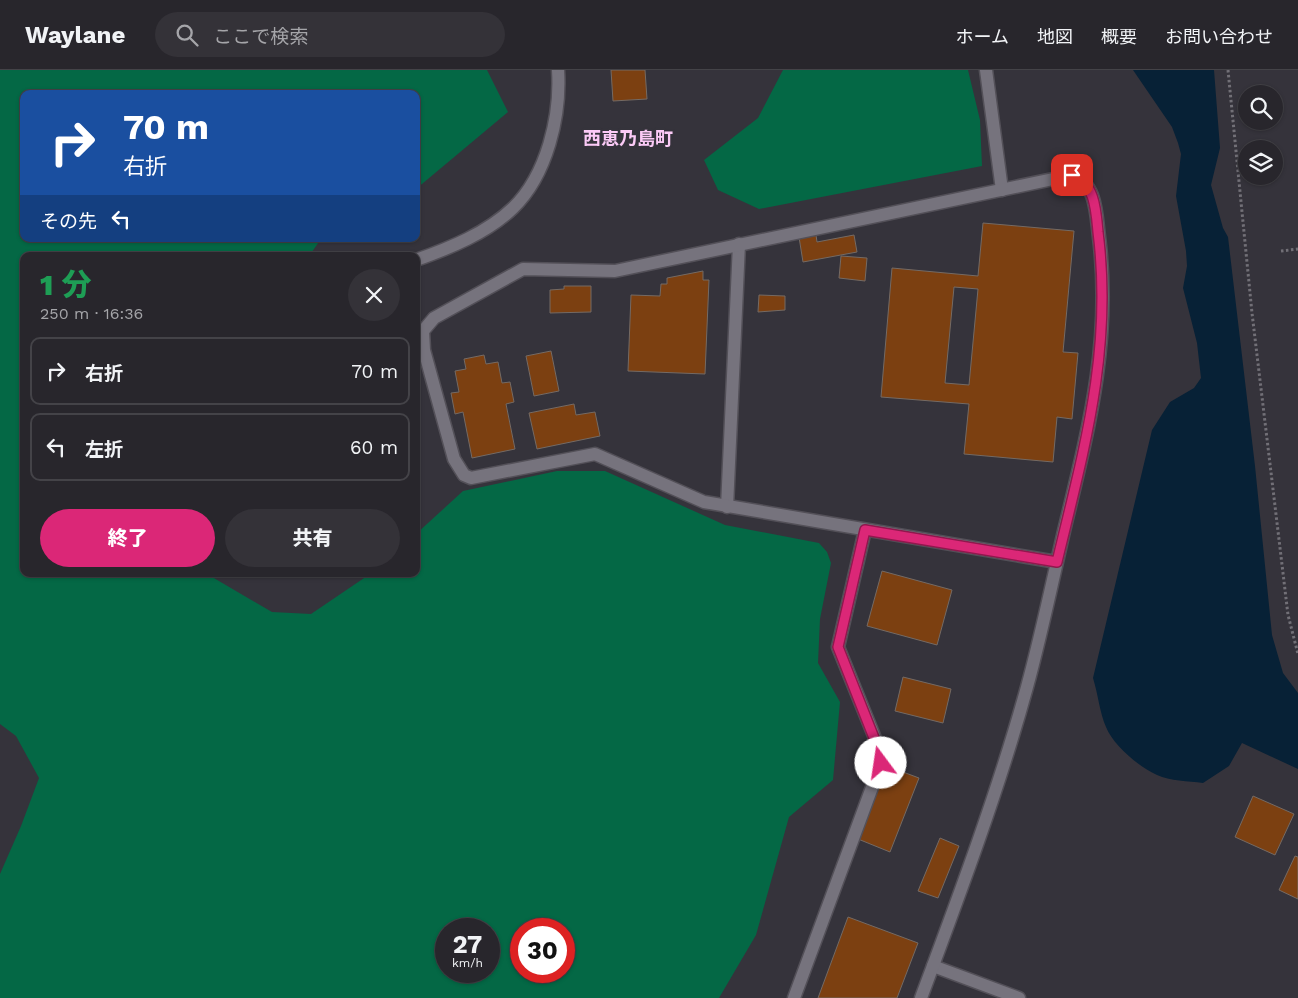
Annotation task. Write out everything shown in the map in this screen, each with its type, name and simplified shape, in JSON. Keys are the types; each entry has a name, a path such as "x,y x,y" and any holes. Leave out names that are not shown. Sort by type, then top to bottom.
{"street":[{"path":"420,258 461,242 495,222 513,208 530,187 551,138 555,123 559,89 558,70"},
{"path":"986,70 1002,190"},
{"path":"921,998 992,797 1027,687 1057,562 1095,398 1102,339 1104,285 1096,208 1088,184 1082,178 1072,175 614,271 524,269 434,318 423,331 420,349 454,459 464,475 471,478 595,454 704,502 1057,562"},
{"path":"727,507 739,244"},
{"path":"794,998 881,763 880,753 838,647 865,530"},
{"path":"933,966 1019,998"}],"path":[{"path":"1228,70 1253,322 1288,615 1298,654"},
{"path":"1281,250 1298,249"}],"green space":[{"path":"0,70 487,70 508,112 420,186 420,90 20,90 20,242 319,242 312,252 20,252 20,577 212,577 272,612 311,614 366,577 420,577 420,530 463,491 557,471 605,471 725,525 819,543 827,552 831,563 820,619 818,663 840,702 833,780 789,817 756,935 719,998 0,998 0,874 39,778 16,736 0,724"},
{"path":"783,70 968,70 980,120 982,166 759,209 718,190 704,160 758,118"}],"water":[{"path":"1133,70 1214,70 1220,148 1211,185 1223,228 1228,237 1255,466 1272,635 1283,673 1298,693 1298,769 1242,743 1229,766 1203,783 1173,780 1157,775 1142,767 1127,755 1109,734 1102,716 1093,678 1152,430 1170,402 1194,388 1201,378 1197,343 1183,288 1187,266 1186,251 1176,196 1181,154 1172,127"}],"building":[{"path":"611,70 645,70 647,99 613,101"},
{"path":"983,223 1074,231 1063,352 1078,353 1072,419 1057,417 1053,462 964,454 969,404 881,397 892,268 978,276","holes":["954,287 978,289 969,385 945,383"]},
{"path":"816,235 817,242 854,235 857,252 803,262 799,237"},
{"path":"841,256 867,258 865,281 839,278"},
{"path":"703,271 703,280 709,280 705,374 628,371 631,295 660,296 661,284 667,284 667,278"},
{"path":"564,286 591,286 591,312 550,313 550,290 564,289"},
{"path":"759,295 785,296 785,310 758,312"},
{"path":"551,351 559,391 534,396 526,356"},
{"path":"484,355 486,364 498,362 502,383 510,382 514,402 506,404 515,449 472,458 463,412 455,414 451,393 459,392 455,371 466,369 464,359"},
{"path":"574,404 576,415 595,412 600,436 537,449 529,413"},
{"path":"882,571 952,590 937,645 867,626"},
{"path":"903,677 951,689 943,723 895,711"},
{"path":"887,766 919,778 890,852 858,839"},
{"path":"1253,796 1294,814 1275,855 1235,837"},
{"path":"940,838 959,846 938,898 918,891"},
{"path":"1295,856 1298,857 1298,899 1279,890"},
{"path":"848,917 918,943 897,998 818,998"}],"district":[{"name":"西恵乃島町","path":"628,138"}],"route":[{"path":"881,763 880,753 838,647 865,530 1057,562 1095,398 1102,339 1104,285 1096,208 1088,184 1082,178 1072,175"}]}
